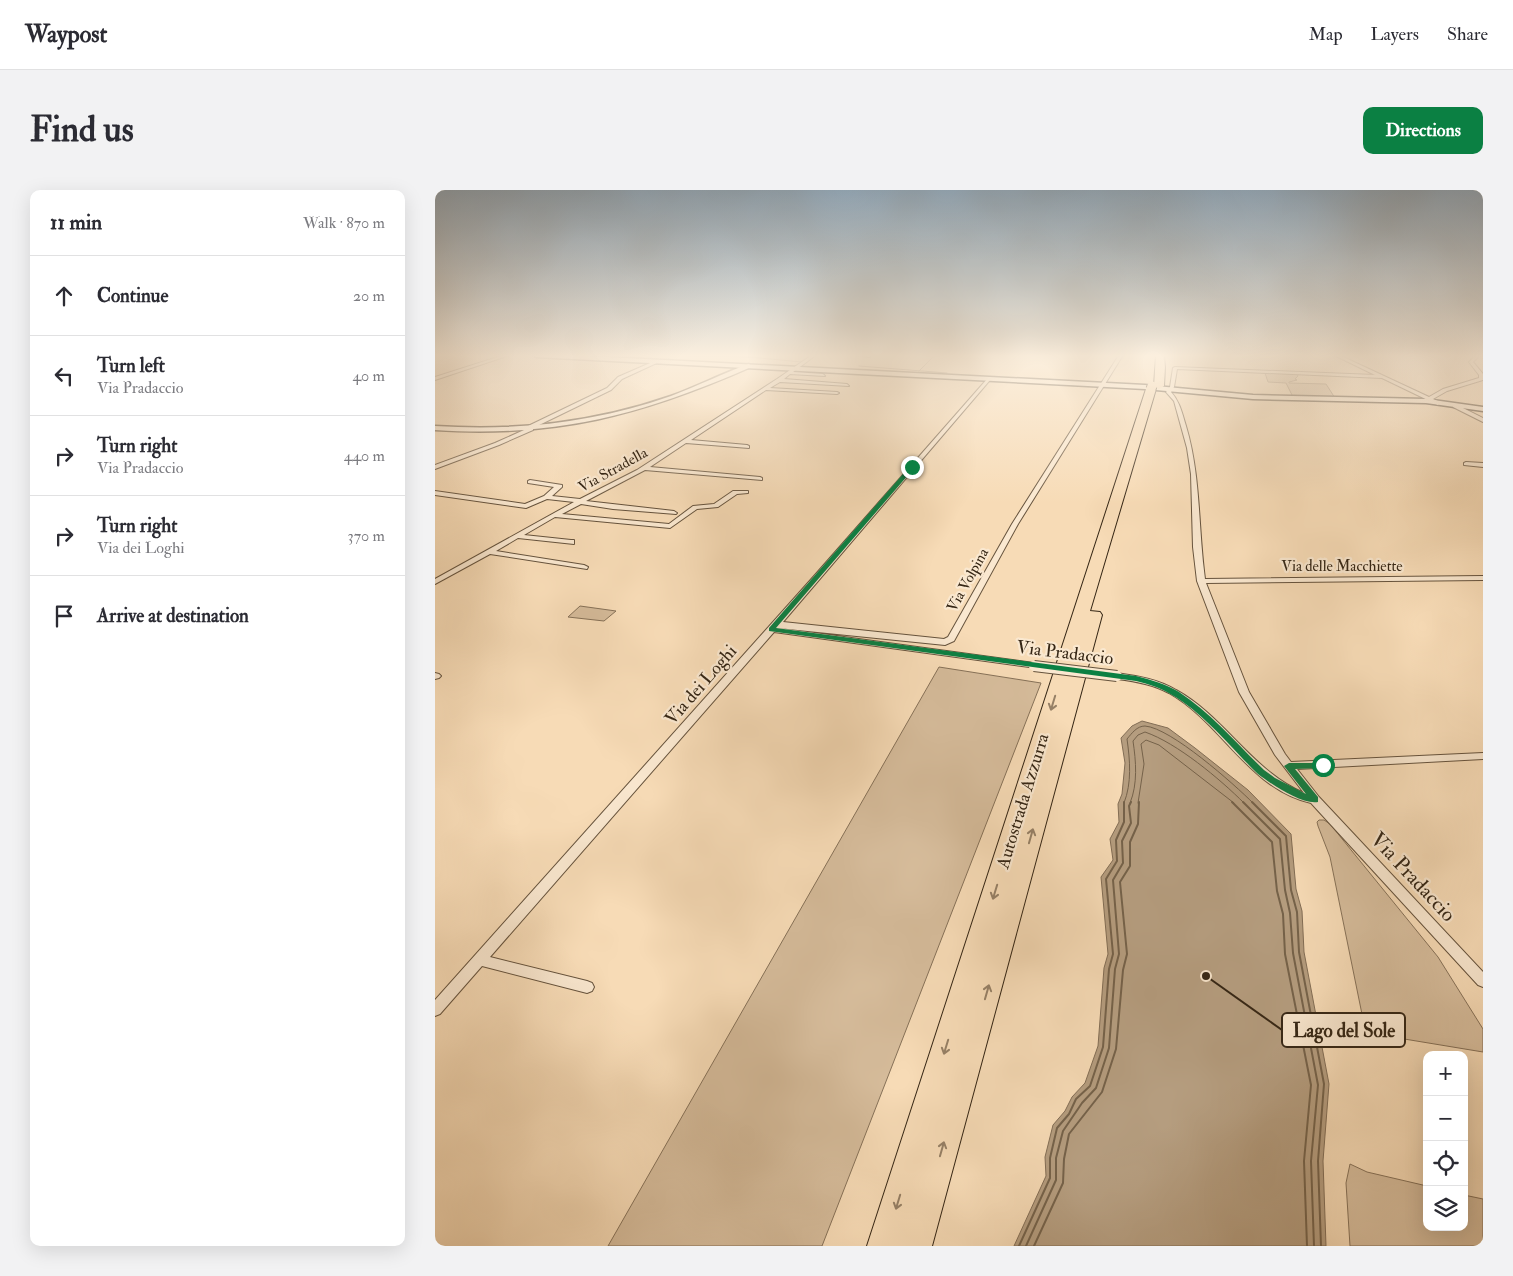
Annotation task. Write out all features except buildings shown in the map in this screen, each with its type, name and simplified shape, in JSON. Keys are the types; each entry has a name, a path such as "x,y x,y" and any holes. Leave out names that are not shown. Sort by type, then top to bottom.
{"highway":[{"name":"Autostrada Azzurra","path":"884,1246 1153,404"},
{"name":"Autostrada Azzurra","path":"915,1246 1153,404"}],"main road":[{"path":"1449,404 1483,409"}],"street":[{"path":"435,467 497,444 577,404"},
{"path":"435,428 480,432 528,429 597,420 654,404"},
{"name":"Via Stradella","path":"435,582 554,515 644,468 742,404"},
{"name":"Via dei Loghi","path":"435,1010 774,627 966,404"},
{"name":"Via Volpina","path":"774,627 945,642 951,639 1015,524 1089,404"},
{"name":"Via Pradaccio","path":"1177,404 1190,448 1194,474 1201,580 1244,692 1280,755 1315,800 1483,981"},
{"path":"1455,406 1483,420"},
{"path":"684,442 747,447"},
{"path":"1466,464 1483,465"},
{"path":"644,468 760,478"},
{"path":"437,494 526,506 547,496 560,486 530,482"},
{"path":"554,515 670,526 695,507 716,506 735,492 747,492"},
{"path":"547,496 613,508 674,512"},
{"path":"518,536 571,542"},
{"path":"489,552 584,567"},
{"name":"Via delle Macchiette","path":"1201,580 1483,578"},
{"name":"Via Pradaccio","path":"774,627 1034,666 1136,678 1159,685 1177,694 1201,713 1261,772 1306,798 1315,800"},
{"path":"1289,766 1483,756"},
{"path":"479,960 587,987"}],"shaded area":[{"path":"580,606 616,611 604,621 568,617"},
{"path":"939,667 1041,683 822,1246 608,1246"},
{"path":"1324,820 1330,824 1438,957 1483,1029 1483,1052 1374,1034 1364,1024 1330,857 1318,826 1317,822"},
{"path":"1350,1164 1367,1172 1423,1185 1423,1231 1468,1231 1468,1196 1483,1199 1483,1246 1350,1246 1346,1183"}],"water":[{"path":"1142,721 1168,728 1195,748 1248,790 1291,834 1296,889 1302,911 1304,952 1329,1084 1323,1161 1326,1246 1014,1246 1046,1176 1045,1157 1053,1125 1065,1111 1072,1097 1085,1083 1098,1046 1104,968 1108,954 1101,877 1113,860 1110,839 1119,822 1118,804 1122,794 1125,763 1121,738 1132,726"}],"place":[{"name":"Lago del Sole","path":"1206,976"}],"route":[{"path":"912,467 771,630 1136,678 1159,685 1177,694 1201,713 1261,772 1306,798 1315,800 1289,766 1323,765"}]}
